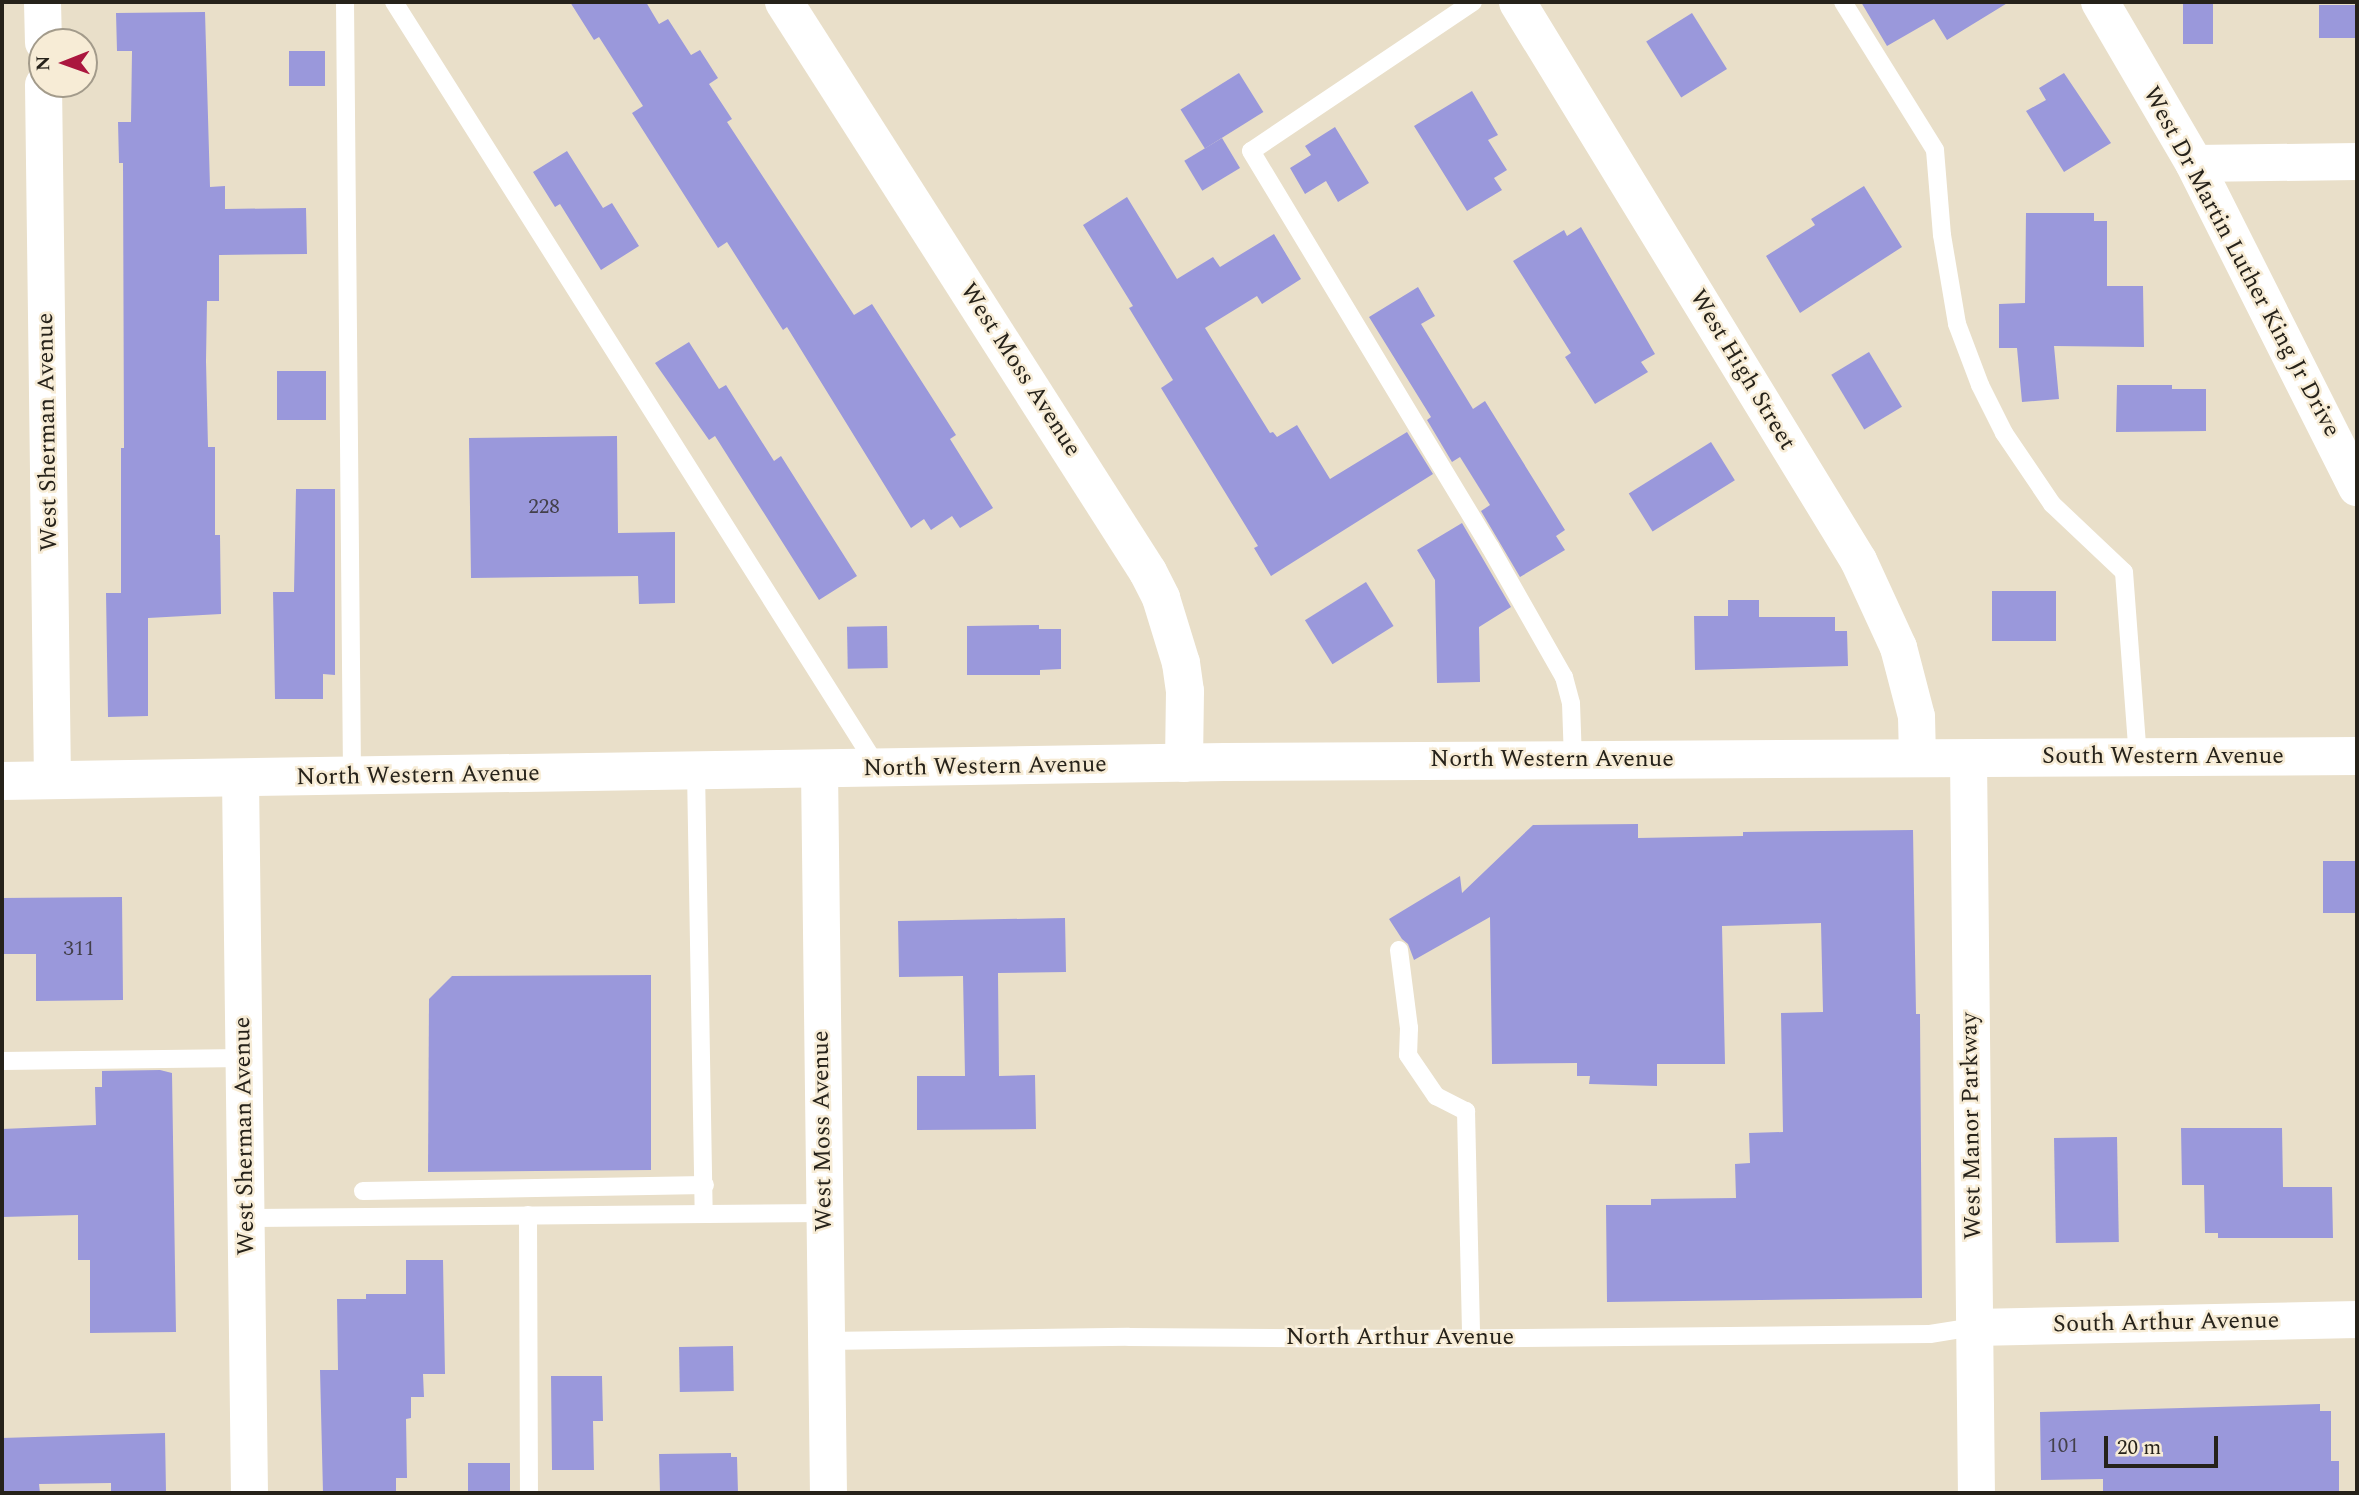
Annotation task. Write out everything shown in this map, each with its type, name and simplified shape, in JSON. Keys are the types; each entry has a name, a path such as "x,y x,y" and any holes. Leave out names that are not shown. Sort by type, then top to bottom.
{"main road":[{"name":"West Moss Avenue","path":"785,2 1148,572 1161,598 1181,663 1185,691 1184,763"},
{"name":"West Dr Martin Luther King Jr Drive","path":"2100,2 2194,163 2357,487"},
{"name":"South Western Avenue","path":"1968,758 2357,756"},
{"name":"North Western Avenue","path":"2,781 1184,763 1968,758"}],"street":[{"path":"42,2 43,28"},
{"name":"West High Street","path":"1517,2 1858,560 1898,647 1916,716 1917,758"},
{"name":"West Sherman Avenue","path":"43,98 52,780"},
{"path":"2194,163 2357,161"},
{"name":"West Manor Parkway","path":"1968,758 1976,1493"},
{"name":"West Moss Avenue","path":"819,769 828,1493"},
{"name":"West Sherman Avenue","path":"240,778 249,1493"},
{"name":"South Arthur Avenue","path":"1974,1327 2357,1319"}],"lane":[{"path":"345,2 352,777"},
{"path":"394,2 878,768"},
{"path":"1473,2 1251,151 1490,547 1564,677 1571,703 1573,760"},
{"path":"1843,2 1936,150 1942,235 1957,324 1980,385 2004,433 2052,504 2124,572 2138,757"},
{"path":"696,771 704,1214"},
{"path":"1399,950 1409,1028 1408,1055 1436,1096 1466,1111 1471,1338"},
{"path":"2,1061 244,1058"},
{"path":"363,1191 705,1185"},
{"path":"246,1218 824,1213"},
{"path":"528,1215 529,1493"},
{"name":"North Arthur Avenue","path":"826,1341 1118,1337 1471,1338 1930,1334 1974,1327"}],"building":[{"path":"570,2 646,2 659,24 668,19 691,55 700,50 718,78 709,84 732,119 727,122 854,315 872,304 956,435 950,439 993,508 960,528 952,516 931,530 924,519 911,528 787,327 783,330 727,242 718,248 632,113 643,106 599,37 594,40"},
{"path":"1861,2 2009,2 1947,40 1934,19 1887,46"},
{"path":"2183,2 2213,2 2213,44 2183,44"},
{"path":"2319,5 2357,5 2357,38 2319,38"},
{"path":"205,12 210,187 225,186 225,209 306,208 307,254 219,255 219,301 207,301 206,361 208,447 215,447 215,535 220,535 221,614 148,618 148,716 108,717 106,593 121,593 121,448 124,448 123,163 119,163 118,122 131,122 132,51 117,51 116,13"},
{"path":"1692,13 1727,69 1681,98 1646,42"},
{"path":"289,51 325,51 325,86 289,86"},
{"path":"1239,73 1263,112 1205,149 1180,110"},
{"path":"2064,73 2111,143 2064,172 2026,111 2046,100 2039,88"},
{"path":"1472,91 1498,135 1488,140 1507,170 1494,178 1502,190 1467,211 1414,126"},
{"path":"1335,127 1369,183 1338,202 1326,181 1305,194 1290,168 1311,155 1305,146"},
{"path":"1222,138 1240,168 1202,191 1184,161"},
{"path":"567,151 603,208 612,203 639,246 601,270 560,204 555,207 533,172"},
{"path":"1864,186 1902,247 1800,313 1766,256 1815,225 1811,219"},
{"path":"1127,197 1177,279 1213,257 1220,267 1274,234 1301,279 1262,304 1257,296 1205,328 1270,433 1273,432 1277,437 1297,425 1330,479 1407,432 1433,474 1271,576 1254,548 1258,546 1161,388 1173,380 1129,308 1133,306 1083,225"},
{"path":"2026,213 2094,213 2094,221 2107,221 2107,286 2143,286 2144,347 2054,346 2059,399 2022,402 2017,348 1999,348 1999,304 2025,303"},
{"path":"1581,227 1655,354 1641,362 1648,372 1595,404 1565,357 1571,353 1513,261 1564,230 1567,236"},
{"path":"1418,287 1435,316 1421,324 1473,409 1485,401 1565,530 1556,536 1565,550 1520,577 1481,511 1490,505 1460,457 1452,462 1427,420 1431,417 1369,317"},
{"path":"689,342 719,389 726,385 774,461 781,456 857,576 819,600 715,436 709,440 655,363"},
{"path":"1869,352 1902,407 1864,430 1831,375"},
{"path":"277,371 326,371 326,420 277,420"},
{"path":"2117,385 2172,385 2172,389 2206,389 2206,431 2116,432"},
{"path":"617,436 618,533 675,532 675,603 639,604 638,576 471,578 469,438"},
{"path":"1711,442 1735,480 1653,532 1629,493"},
{"path":"296,489 335,489 335,675 323,674 323,699 275,699 273,592 294,592"},
{"path":"1462,523 1511,607 1479,627 1480,682 1437,683 1435,580 1417,550"},
{"path":"1366,582 1394,626 1332,664 1305,620"},
{"path":"1992,591 2056,591 2056,641 1992,641"},
{"path":"1728,600 1759,600 1759,617 1835,617 1835,631 1847,631 1848,666 1695,670 1694,616 1728,616"},
{"path":"1039,625 1039,629 1061,629 1061,669 1040,670 1040,675 967,675 967,626"},
{"path":"887,626 888,668 848,669 847,627"},
{"path":"1638,824 1638,838 1743,836 1743,832 1913,830 1916,1014 1920,1014 1922,1298 1607,1302 1606,1205 1651,1205 1651,1199 1736,1198 1735,1164 1750,1163 1749,1133 1783,1132 1781,1013 1823,1012 1821,923 1722,926 1725,1064 1657,1064 1657,1086 1589,1084 1590,1076 1577,1076 1577,1063 1492,1064 1490,917 1414,960 1408,944 1389,919 1460,876 1462,893 1533,825"},
{"path":"2323,861 2357,861 2357,913 2323,913"},
{"path":"122,897 123,1000 36,1001 36,954 2,954 2,898"},
{"path":"1065,918 1066,972 998,973 999,1076 1035,1075 1036,1129 917,1130 917,1076 965,1076 963,976 899,977 898,921"},
{"path":"651,975 651,1170 428,1172 429,999 452,976"},
{"path":"160,1070 172,1073 176,1332 90,1333 90,1260 78,1260 78,1215 2,1217 2,1129 96,1125 95,1087 102,1087 102,1071"},
{"path":"2181,1128 2282,1128 2283,1187 2332,1187 2333,1238 2218,1238 2218,1233 2205,1233 2204,1185 2182,1185"},
{"path":"2117,1137 2119,1242 2056,1243 2054,1138"},
{"path":"406,1260 443,1260 445,1374 423,1374 424,1397 411,1397 411,1418 406,1419 407,1478 396,1478 396,1493 323,1493 320,1370 338,1370 337,1299 366,1299 366,1294 406,1294"},
{"path":"733,1346 734,1391 680,1392 679,1347"},
{"path":"551,1376 602,1376 603,1421 593,1421 594,1470 552,1470"},
{"path":"2320,1404 2320,1411 2331,1411 2331,1461 2339,1461 2339,1491 2103,1493 2103,1479 2041,1480 2040,1412"},
{"path":"165,1433 166,1493 111,1493 111,1483 39,1484 40,1493 2,1493 2,1438"},
{"path":"731,1453 731,1457 737,1457 738,1493 660,1493 659,1454"},
{"path":"468,1463 510,1463 510,1493 468,1493"}]}
